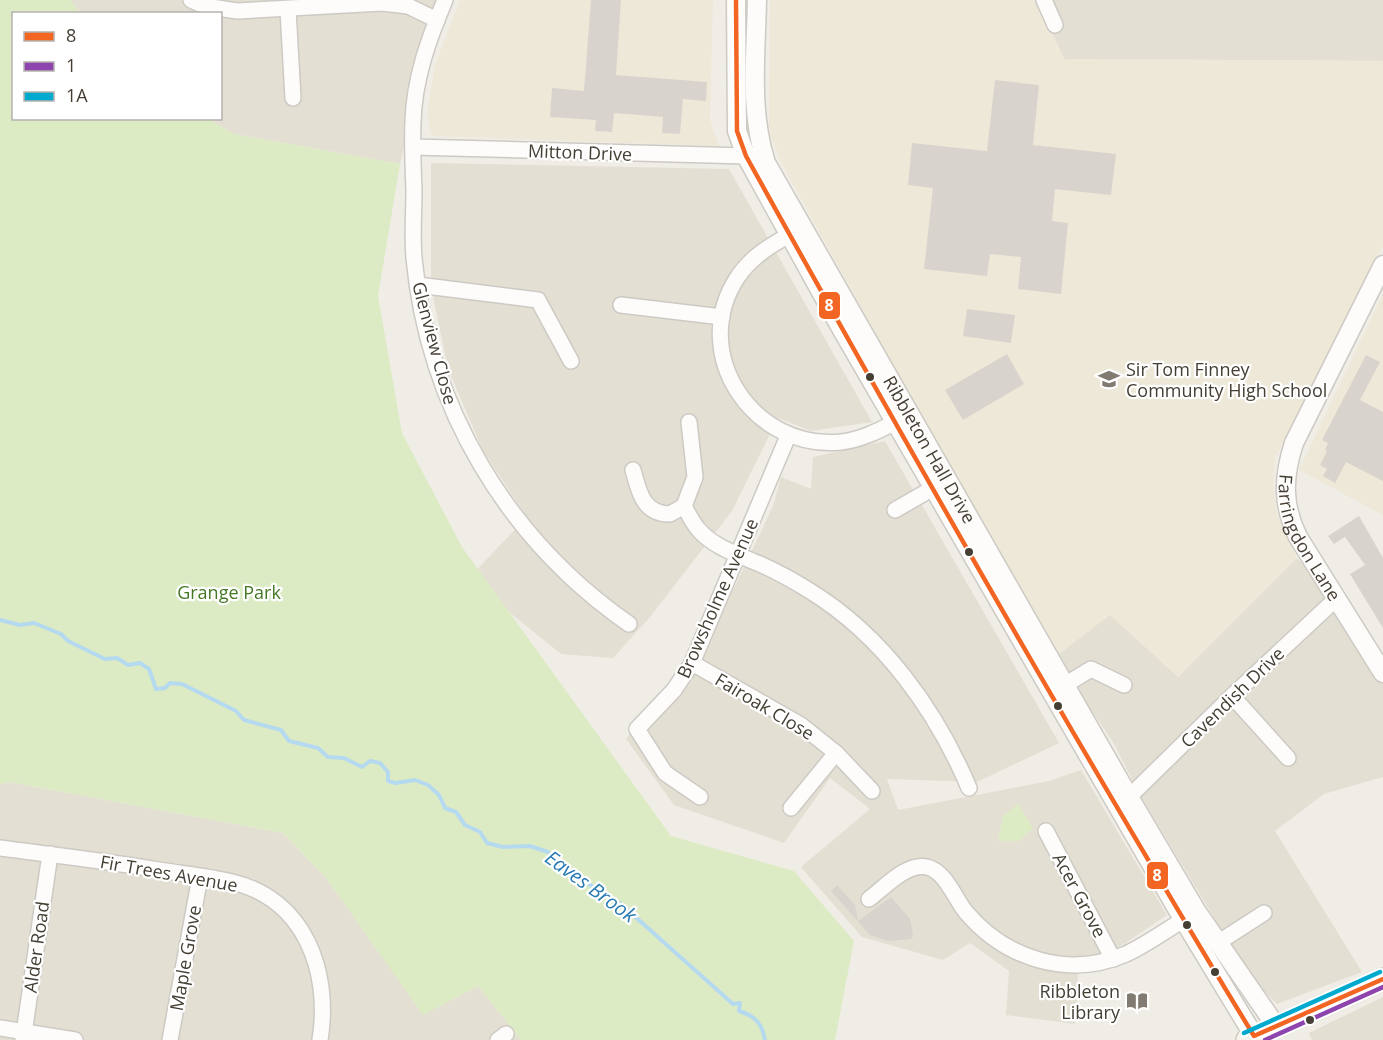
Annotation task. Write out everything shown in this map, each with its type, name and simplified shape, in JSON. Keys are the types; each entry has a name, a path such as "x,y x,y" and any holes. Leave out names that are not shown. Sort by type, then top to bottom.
{"main road":[{"path":"1251,1038 1383,979"}],"street":[{"path":"190,0 237,11 288,10 382,3 408,6 437,20"},
{"name":"Glenview Close","path":"446,0 418,78 413,121 414,255 418,285 444,388 461,431 487,478 518,521 562,570 629,624"},
{"name":"Ribbleton Hall Drive","path":"736,0 737,131 754,153 766,163 842,330 904,418 1190,915 1251,1038"},
{"name":"Ribbleton Hall Drive","path":"754,153 757,0"},
{"path":"1044,0 1055,25"},
{"path":"288,10 293,98"},
{"name":"Mitton Drive","path":"413,147 754,153"},
{"path":"795,230 762,251 743,269 729,292 722,317 721,345 732,385 756,416 788,436 816,442 843,442 870,434 904,418"},
{"name":"Ribbleton Hall Drive","path":"795,230 859,320 935,487 1046,666 1065,685 1123,801"},
{"name":"Farringdon Lane","path":"1383,264 1294,443 1286,470 1286,504 1293,527 1383,674"},
{"path":"418,285 538,300 571,361"},
{"path":"621,305 722,317"},
{"path":"842,330 859,320"},
{"path":"633,470 641,496 651,510 670,514 684,506 695,477 689,422"},
{"name":"Browsholme Avenue","path":"700,797 665,773 637,729 674,690 692,663 788,436"},
{"name":"Ribbleton Hall Drive","path":"895,510 935,487"},
{"path":"684,506 698,530 720,547 813,593 878,646 914,688 959,764 969,788"},
{"name":"Cavendish Drive","path":"1123,801 1337,598"},
{"name":"Fairoak Close","path":"692,663 801,725 836,753 872,791"},
{"path":"1065,685 1091,669 1124,685"},
{"path":"1232,696 1287,758"},
{"path":"791,808 836,753"},
{"name":"Acer Grove","path":"1046,831 1113,959"},
{"name":"Fir Trees Avenue","path":"0,848 233,882 270,897 298,922 311,946 324,1001 320,1040"},
{"name":"Alder Road","path":"24,1036 50,854"},
{"path":"869,899 908,869 926,866 938,872 975,923 1014,952 1059,964 1086,964 1113,959 1137,948 1190,915"},
{"name":"Maple Grove","path":"170,1040 200,877"},
{"path":"1219,942 1264,913"},
{"name":"Ribbleton Hall Drive","path":"1190,915 1219,942 1276,1026"},
{"path":"0,1028 24,1036 75,1040"}],"shaded area":[{"path":"70,0 439,0 400,164 234,134 210,120 222,120 222,12 79,12"},
{"path":"460,0 713,0 710,120 719,146 432,136 427,113 435,65"},
{"name":"Sir Tom Finney Community High School","path":"770,0 1037,0 1064,59 1383,61 1383,246 1275,459 1273,485 1277,515 1297,558 1178,677 1110,615 1055,657 780,161 769,130"},
{"path":"1037,0 1383,0 1383,61 1064,59"},
{"path":"431,163 729,169 872,422 811,431 778,418 732,511 650,617 613,658 561,654 468,579 527,517 483,451 448,369 431,287"},
{"path":"1383,294 1383,515 1299,470"},
{"path":"885,441 1059,743 977,782 887,779 898,810 1049,781 1081,770 1167,915 1124,944 1107,952 1079,956 1075,1024 1006,1015 1009,971 970,943 943,960 862,937 801,867 870,809 830,778 784,843 674,805 626,739 669,685 736,584 773,506 781,477 811,489 813,457"},
{"path":"1297,558 1383,655 1383,777 1324,794 1275,831 1362,972 1277,1004 1249,976 1140,795 1113,742 1055,657 1110,614 1178,677"},
{"path":"9,782 283,833 326,878 423,1014 478,986 521,1040 0,1040 0,784"},
{"path":"1383,997 1383,1040 1312,1040 1309,1033"}],"green space":[{"name":"Grange Park","path":"0,0 70,0 79,12 12,12 12,120 210,120 234,134 400,164 378,296 402,433 462,547 671,836 794,871 854,941 835,1040 521,1040 478,986 423,1015 326,878 283,833 9,782 0,784"},
{"path":"1018,804 1033,828 1019,841 998,841 1003,816"}],"building":[{"path":"591,0 621,0 616,75 707,82 706,101 683,99 680,134 662,133 663,117 614,113 612,132 595,131 596,120 550,117 552,88 584,91"},
{"path":"995,80 1039,85 1033,145 1116,154 1111,195 1055,189 1052,221 1068,223 1061,294 1018,289 1021,257 990,254 987,276 924,269 933,188 908,185 912,143 987,151"},
{"path":"967,309 1015,315 1011,343 963,336"},
{"path":"1007,354 1024,384 963,420 945,390"},
{"path":"1366,355 1380,362 1360,400 1383,412 1383,481 1346,462 1335,483 1323,476 1327,469 1320,465 1328,443 1322,440"},
{"path":"1359,516 1383,558 1383,628 1350,574 1365,565 1345,537 1334,544 1328,536"},
{"path":"837,885 855,905 858,921 891,897 910,919 913,934 911,939 889,941 870,935 831,891"}],"waterway":[{"name":"Eaves Brook","path":"0,620 20,625 34,623 61,634 68,641 105,659 117,658 128,665 140,663 149,669 156,689 165,688 170,683 182,684 236,711 244,720 281,730 289,741 318,748 328,757 344,758 362,767 370,761 380,763 388,772 388,781 396,783 415,780 428,785 439,795 445,808 456,812 465,825 480,832 487,843 503,847 530,846 548,852 560,866 622,905 733,1004 740,1003 739,1011 757,1021 765,1040"}],"transit line":[{"name":"8","path":"736,0 737,131 746,156 996,599 1123,818 1254,1036 1383,979"},
{"name":"1A","path":"1244,1033 1380,972"},
{"name":"1","path":"1265,1040 1383,987"}],"place":[{"name":"Sir Tom Finney Community High School","path":"1109,379"},
{"name":"Ribbleton Library","path":"1137,1001"}]}
